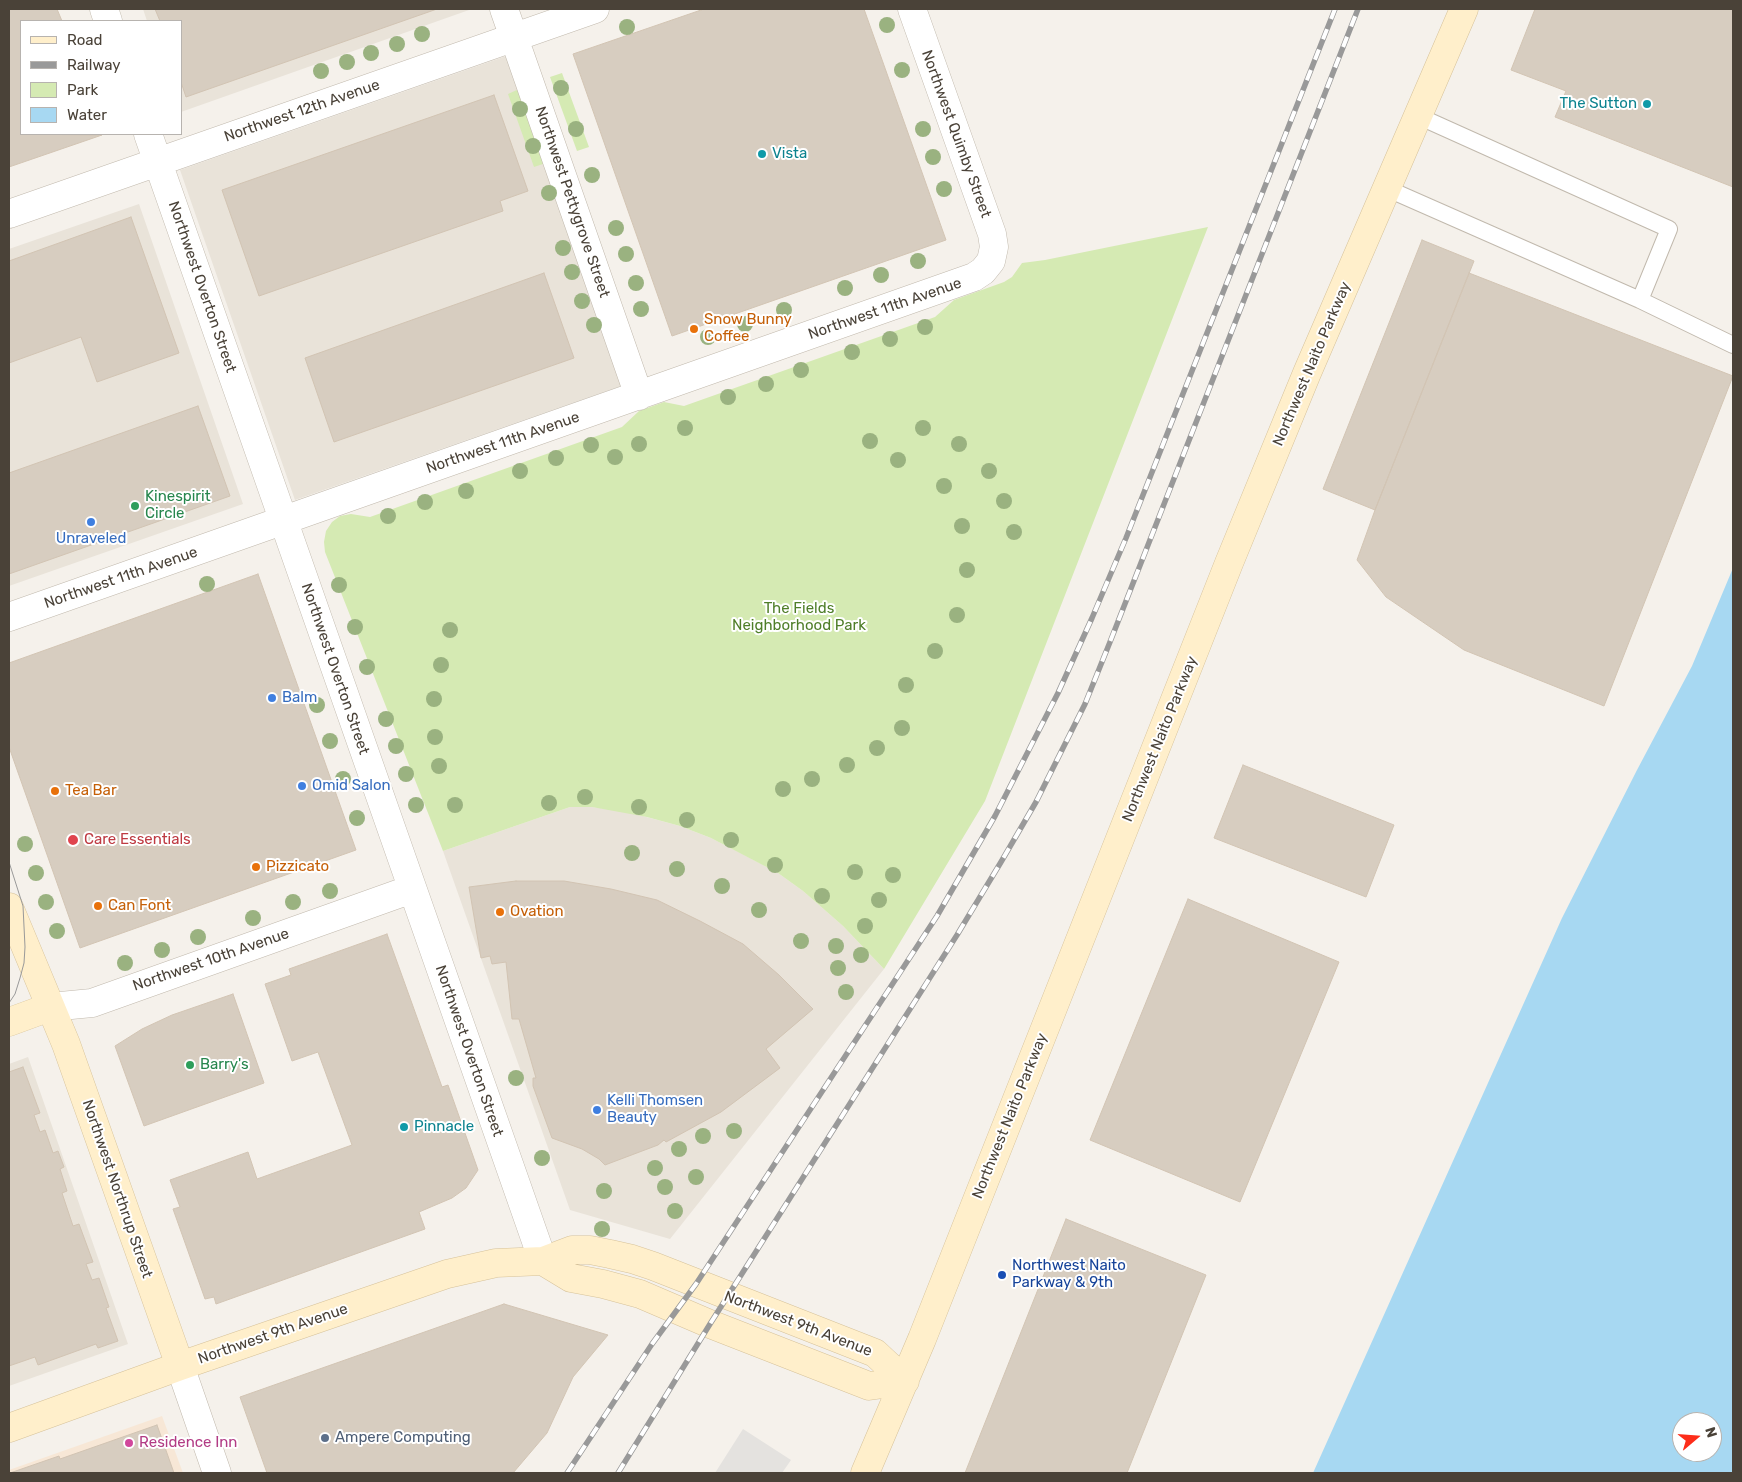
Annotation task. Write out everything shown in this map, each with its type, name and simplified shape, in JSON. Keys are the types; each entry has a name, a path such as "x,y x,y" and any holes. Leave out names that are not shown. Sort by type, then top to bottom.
{"main road":[{"name":"Northwest Naito Parkway","path":"865,1473 905,1381 1233,554 1307,373 1388,189 1464,9"},
{"name":"Northwest Northrup Street","path":"9,907 66,1044 180,1366"},
{"name":"Northwest 10th Avenue","path":"9,1022 50,1007"},
{"name":"Northwest 9th Avenue","path":"9,1428 180,1366 462,1270 496,1264 543,1261 572,1250 590,1250 639,1261 875,1353 905,1381"}],"street":[{"name":"Northwest Pettygrove Street","path":"504,9 639,396"},
{"name":"Northwest 12th Avenue","path":"9,214 595,9"},
{"name":"Northwest Quimby Street","path":"912,9 992,234 994,247 991,261"},
{"name":"Northwest Overton Street","path":"148,135 543,1261"},
{"name":"Northwest 11th Avenue","path":"9,617 974,277 983,271 991,261"},
{"name":"Northwest 10th Avenue","path":"50,1007 92,1003 412,889"},
{"name":"Northwest Northrup Street","path":"180,1366 217,1473"}],"lane":[{"path":"1418,116 1669,229 1640,300"},
{"path":"1388,189 1640,300 1733,345"}],"shaded area":[{"path":"143,9 469,10 182,112 182,20 147,20"},
{"path":"509,55 624,385 295,500 180,170"},
{"path":"139,204 243,504 9,586 9,249"},
{"path":"570,807 592,807 624,811 680,826 711,838 748,857 778,873 803,891 843,926 884,969 670,1239 570,1210 443,851"},
{"path":"28,1057 128,1344 9,1386 9,1064"},
{"name":"Residence Inn","path":"162,1416 183,1473 9,1473 9,1470"},
{"path":"743,1429 791,1460 782,1473 715,1473"}],"green space":[{"path":"562,73 589,147 577,151 550,77"},
{"path":"519,89 546,163 534,167 508,94"},
{"name":"The Fields Neighborhood Park","path":"1208,227 985,801 884,969 843,926 803,891 778,873 711,838 680,826 647,817 592,807 570,807 443,851 325,552 326,531 332,522 340,516 351,514 370,517 622,427 639,411 664,402 684,406 935,317 954,300 1004,282 1012,277 1022,263"}],"water":[{"path":"1733,568 1733,1473 1313,1473 1562,918 1692,666"}],"building":[{"path":"9,9 57,9 62,20 20,20 20,135 102,135 9,167"},
{"path":"155,9 437,9 186,97 182,85 182,20 160,20"},
{"name":"Vista","path":"704,9 864,9 946,240 672,336 573,54"},
{"name":"The Sutton","path":"1535,9 1733,9 1733,187 1555,117 1566,91 1511,70"},
{"path":"494,95 528,191 500,201 503,211 259,296 222,190"},
{"path":"131,217 179,353 97,382 81,337 9,363 9,261"},
{"path":"1422,240 1474,261 1375,510 1323,489"},
{"path":"544,273 574,358 334,442 305,358"},
{"path":"1469,273 1733,376 1604,706 1464,650 1386,597 1357,560"},
{"path":"198,406 230,496 9,574 9,473"},
{"path":"258,574 356,850 80,948 9,747 9,663"},
{"path":"1243,765 1394,825 1366,897 1214,838"},
{"path":"516,881 564,881 611,889 657,900 743,944 779,975 813,1009 766,1049 780,1068 721,1112 666,1142 664,1140 658,1145 605,1165 582,1149 552,1138 533,1086 533,1078 536,1078 519,1019 512,1019 506,962 492,964 490,956 481,958 469,887"},
{"path":"1188,899 1339,962 1240,1202 1090,1140"},
{"name":"Pinnacle","path":"387,934 442,1087 448,1085 478,1170 466,1188 452,1198 419,1212 425,1229 216,1304 214,1297 205,1299 173,1209 180,1207 170,1180 248,1152 257,1179 352,1145 318,1052 292,1061 265,984 291,975 289,969"},
{"name":"Barry's","path":"233,994 264,1083 144,1126 115,1046 142,1029 172,1015"},
{"path":"23,1067 40,1113 34,1115 40,1132 45,1130 53,1153 58,1151 64,1167 60,1169 67,1191 62,1193 73,1226 79,1224 93,1262 86,1264 92,1280 99,1278 109,1307 106,1308 118,1341 98,1348 96,1344 38,1365 35,1357 9,1366 9,1072"},
{"path":"1066,1219 1206,1275 1127,1473 965,1473"},
{"path":"504,1304 608,1335 573,1377 547,1433 513,1473 267,1473 240,1397"},
{"name":"Residence Inn","path":"157,1425 174,1473 10,1473 59,1456 60,1459"}],"tram line":[{"path":"9,862 23,906 25,947 24,963 20,978 15,994 9,1003"}],"railway":[{"path":"567,1473 652,1344 696,1284 937,916 995,816 1058,693 1126,538 1335,9"},
{"path":"618,1473 710,1324 957,935 1036,802 1085,704 1358,9"}],"place":[{"name":"The Sutton","path":"1647,104"},
{"name":"Vista","path":"762,154"},
{"name":"Snow Bunny Coffee","path":"694,329"},
{"name":"Kinespirit Circle","path":"135,506"},
{"name":"Unraveled","path":"91,522"},
{"name":"Balm","path":"272,698"},
{"name":"Omid Salon","path":"302,786"},
{"name":"Tea Bar","path":"55,791"},
{"name":"Care Essentials","path":"73,840"},
{"name":"Pizzicato","path":"256,867"},
{"name":"Can Font","path":"98,906"},
{"name":"Ovation","path":"500,912"},
{"name":"Barry's","path":"190,1065"},
{"name":"Kelli Thomsen Beauty","path":"597,1110"},
{"name":"Pinnacle","path":"404,1127"},
{"name":"Northwest Naito Parkway & 9th","path":"1002,1275"},
{"name":"Ampere Computing","path":"325,1438"},
{"name":"Residence Inn","path":"129,1443"}]}
